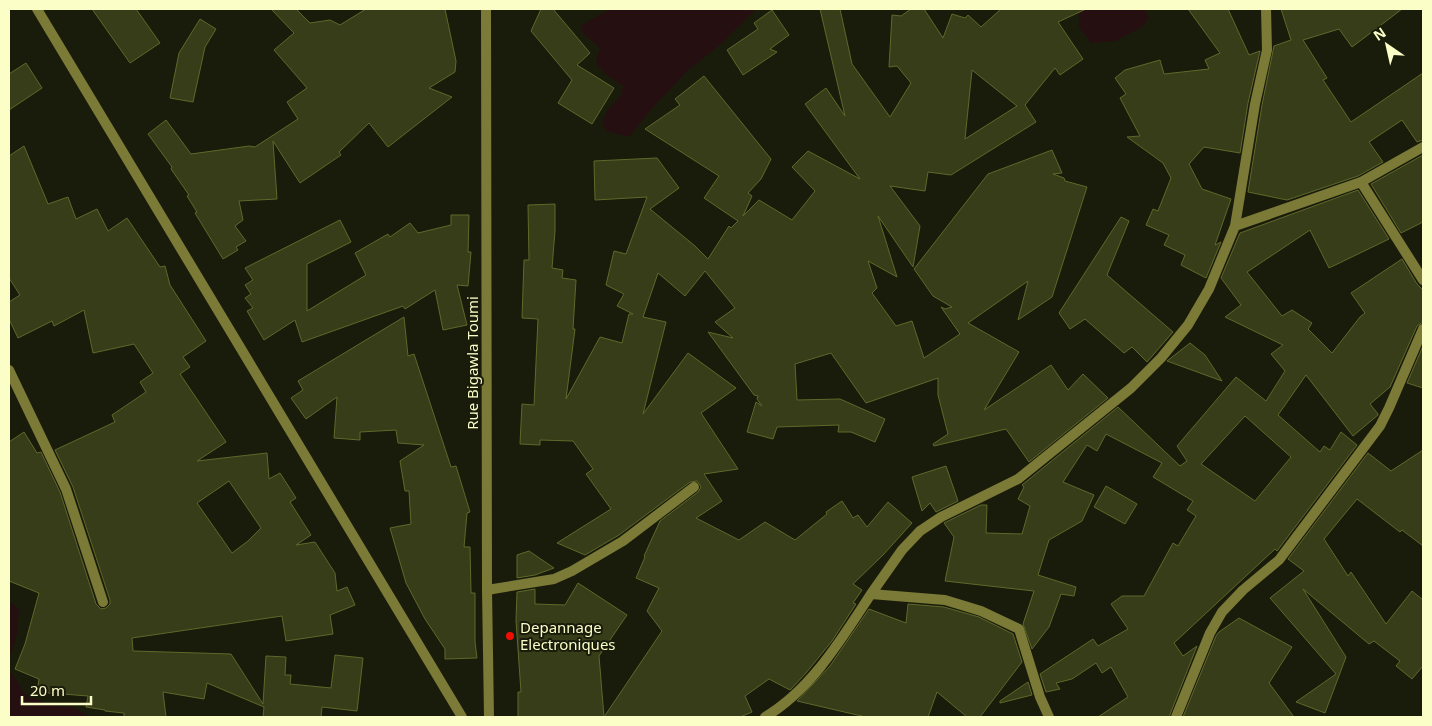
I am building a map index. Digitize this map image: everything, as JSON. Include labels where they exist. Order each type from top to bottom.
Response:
[{"type":"street","points":[[37,9],[462,717]]},
{"type":"street","name":"Rue Bigawla Toumi","points":[[486,9],[489,717]]},
{"type":"street","points":[[765,717],[778,710],[805,684],[837,646],[902,550],[920,531],[942,517],[1018,479],[1124,393],[1161,358],[1188,325],[1209,289],[1235,226],[1255,104],[1267,50],[1266,9]]},
{"type":"street","points":[[1235,226],[1361,182],[1423,148]]},
{"type":"street","points":[[1361,182],[1423,280]]},
{"type":"street","points":[[1176,717],[1210,633],[1222,612],[1243,590],[1279,560],[1380,426],[1423,329]]},
{"type":"street","points":[[9,370],[66,489],[103,602]]},
{"type":"street","points":[[487,590],[554,579],[623,541],[694,487]]},
{"type":"street","points":[[871,594],[945,600],[981,611],[1019,629],[1040,697],[1049,717]]},
{"type":"shaded area","points":[[610,9],[756,9],[721,44],[688,70],[654,106],[629,137],[607,131],[602,124],[607,111],[621,95],[623,86],[603,72],[596,62],[600,48],[584,34],[580,26]]},
{"type":"shaded area","points":[[1080,9],[1144,9],[1149,17],[1143,26],[1116,41],[1091,43],[1079,27]]},
{"type":"shaded area","points":[[9,601],[19,609],[17,634],[9,662]]},
{"type":"shaded area","points":[[9,669],[25,694],[49,705],[73,707],[89,717],[9,717]]},
{"type":"building","points":[[92,9],[136,9],[160,43],[130,63]]},
{"type":"building","points":[[271,9],[296,9],[310,23],[330,20],[340,25],[366,9],[445,9],[456,61],[455,72],[429,88],[452,97],[388,147],[369,123],[339,152],[341,155],[300,183],[273,141],[277,199],[239,201],[243,220],[235,226],[246,241],[236,247],[238,250],[223,259],[195,213],[197,212],[187,196],[189,195],[171,169],[172,167],[148,134],[166,120],[191,154],[249,146],[255,147],[298,119],[287,102],[307,88],[274,50],[294,33]]},
{"type":"building","points":[[541,9],[553,9],[590,53],[577,65],[614,88],[592,124],[558,103],[572,80],[531,31]]},
{"type":"building","points":[[820,9],[840,9],[852,64],[890,117],[911,83],[897,66],[889,67],[892,15],[901,16],[911,9],[924,9],[943,38],[952,14],[965,18],[968,15],[981,27],[1001,9],[1086,9],[1058,22],[1083,59],[1060,75],[1055,68],[1025,105],[1036,122],[951,175],[928,172],[925,191],[890,186],[920,226],[913,267],[878,216],[897,277],[868,261],[877,288],[872,293],[896,326],[912,321],[924,358],[960,334],[941,307],[945,309],[952,307],[933,296],[914,269],[988,174],[1052,150],[1062,173],[1053,174],[1064,178],[1065,181],[1087,187],[1052,297],[1018,320],[1028,281],[968,323],[1019,352],[984,410],[1051,365],[1068,390],[1083,374],[1108,398],[1029,462],[1006,429],[934,446],[933,444],[948,434],[938,395],[938,378],[866,403],[831,353],[795,364],[797,400],[840,399],[885,419],[875,442],[851,432],[838,432],[839,425],[777,427],[773,439],[747,432],[756,402],[762,406],[757,399],[758,396],[754,395],[708,332],[733,338],[715,322],[735,308],[705,271],[685,296],[658,273],[643,317],[666,322],[643,414],[688,353],[736,388],[701,413],[738,469],[704,474],[722,501],[696,518],[739,540],[765,522],[795,540],[827,514],[826,512],[842,501],[853,518],[858,515],[867,527],[888,502],[912,523],[853,584],[862,590],[853,603],[856,604],[832,641],[806,673],[790,690],[769,679],[745,696],[752,712],[740,717],[604,717],[662,631],[647,611],[659,588],[636,578],[644,556],[660,521],[698,492],[701,487],[697,481],[690,482],[619,535],[585,555],[557,543],[611,509],[586,474],[593,469],[573,441],[540,440],[540,445],[520,444],[522,404],[534,405],[538,319],[522,318],[524,260],[529,260],[528,205],[555,204],[552,268],[563,270],[562,278],[576,280],[573,329],[575,329],[566,399],[600,337],[622,343],[629,314],[633,314],[617,306],[624,294],[606,285],[614,251],[626,254],[647,197],[595,200],[594,161],[657,158],[679,188],[650,209],[708,259],[729,226],[731,228],[738,221],[704,198],[719,176],[645,129],[680,105],[675,99],[704,76],[771,159],[761,179],[748,193],[752,196],[743,216],[759,200],[792,220],[815,191],[792,167],[808,151],[860,179],[805,104],[826,88],[845,116]],"holes":[[[972,70],[1017,106],[965,139]]]},
{"type":"building","points":[[1188,9],[1228,9],[1249,55],[1260,51],[1248,103],[1240,153],[1204,147],[1189,164],[1202,189],[1231,199],[1215,245],[1221,242],[1206,278],[1181,265],[1185,255],[1164,245],[1169,235],[1146,225],[1153,209],[1158,211],[1171,178],[1163,163],[1127,137],[1140,136],[1120,98],[1126,94],[1115,78],[1125,70],[1160,60],[1164,74],[1209,69],[1205,60],[1220,53]]},
{"type":"building","points":[[1281,9],[1402,9],[1352,47],[1339,29],[1303,40],[1327,78],[1323,80],[1351,122],[1423,73],[1423,140],[1417,142],[1402,120],[1369,142],[1383,162],[1358,176],[1287,200],[1248,192],[1274,46],[1291,40]]},
{"type":"building","points":[[772,10],[789,35],[770,49],[777,52],[743,75],[727,50],[758,29],[754,23]]},
{"type":"building","points":[[200,19],[216,29],[205,47],[193,102],[170,98],[179,53]]},
{"type":"building","points":[[26,63],[42,88],[9,110],[9,74]]},
{"type":"building","points":[[24,146],[48,204],[68,197],[76,219],[97,209],[108,231],[127,218],[160,267],[165,266],[170,285],[206,341],[183,357],[190,367],[180,374],[226,442],[197,461],[267,453],[269,479],[280,473],[296,498],[290,502],[311,535],[296,545],[315,542],[335,573],[337,591],[347,587],[355,605],[330,615],[333,634],[286,641],[282,616],[132,638],[133,651],[231,654],[263,704],[266,656],[286,657],[285,675],[291,675],[290,684],[331,688],[335,655],[363,658],[357,711],[322,707],[321,717],[263,717],[264,707],[207,683],[204,699],[163,692],[166,717],[124,717],[124,713],[86,707],[88,696],[37,692],[39,679],[15,669],[25,644],[39,593],[9,581],[9,442],[24,432],[37,453],[41,452],[60,492],[96,604],[101,609],[106,608],[110,604],[110,600],[73,487],[55,450],[115,422],[112,415],[146,392],[140,382],[153,373],[134,344],[93,353],[84,310],[54,326],[52,321],[18,338],[9,319],[9,302],[20,295],[9,278],[9,156]],"holes":[[[229,481],[261,528],[232,553],[197,503]]]},
{"type":"building","points":[[1423,155],[1423,222],[1401,233],[1371,184]]},
{"type":"building","points":[[1358,190],[1389,239],[1329,268],[1310,230],[1247,272],[1282,316],[1292,310],[1312,323],[1308,329],[1332,353],[1365,313],[1351,293],[1402,259],[1417,284],[1423,290],[1423,322],[1417,326],[1390,387],[1370,404],[1378,415],[1353,436],[1306,375],[1278,415],[1320,452],[1324,446],[1330,450],[1341,432],[1357,445],[1277,551],[1275,549],[1174,643],[1183,656],[1197,646],[1169,717],[1098,717],[1128,697],[1111,667],[1102,673],[1096,663],[1072,679],[1056,683],[1060,689],[1046,692],[1040,674],[1093,639],[1098,646],[1128,629],[1111,604],[1122,596],[1144,596],[1173,543],[1178,546],[1196,516],[1187,510],[1193,501],[1153,477],[1162,463],[1106,434],[1097,451],[1087,445],[1063,482],[1094,495],[1082,521],[1049,540],[1038,575],[1076,587],[1074,596],[1061,594],[1049,627],[1032,649],[1023,624],[1034,591],[945,581],[954,537],[944,523],[981,505],[987,505],[986,533],[1022,534],[1030,506],[1018,499],[1024,487],[1022,485],[1118,407],[1180,466],[1187,461],[1177,446],[1236,377],[1266,401],[1285,371],[1271,354],[1283,345],[1225,317],[1241,305],[1221,278],[1240,233]],"holes":[[[1245,416],[1291,457],[1255,501],[1201,464]]]},
{"type":"building","points":[[451,215],[469,215],[468,252],[471,252],[468,286],[457,285],[467,325],[443,330],[435,290],[405,309],[403,306],[302,342],[295,320],[264,340],[247,311],[253,308],[245,298],[251,294],[245,285],[253,280],[245,268],[340,220],[351,242],[307,264],[307,311],[366,275],[355,253],[388,234],[390,237],[410,223],[418,233],[451,225]]},
{"type":"building","points":[[1121,217],[1129,221],[1107,275],[1173,332],[1147,362],[1132,347],[1124,353],[1085,319],[1070,329],[1059,313]]},
{"type":"building","points":[[404,317],[408,356],[414,354],[451,467],[456,466],[470,512],[467,513],[464,547],[470,547],[471,593],[475,593],[475,642],[477,658],[445,659],[445,649],[425,619],[406,583],[390,528],[411,524],[409,491],[405,491],[400,461],[424,445],[398,443],[396,430],[360,432],[360,440],[334,438],[337,397],[306,419],[291,398],[303,390],[298,381]]},
{"type":"building","points":[[1190,343],[1205,355],[1222,381],[1167,361]]},
{"type":"building","points":[[1423,346],[1423,388],[1407,383]]},
{"type":"building","points":[[1423,450],[1423,546],[1402,530],[1400,532],[1357,499],[1324,539],[1348,576],[1351,572],[1386,624],[1412,591],[1423,600],[1423,666],[1412,679],[1396,666],[1400,661],[1374,641],[1369,644],[1303,589],[1346,657],[1325,713],[1296,702],[1336,674],[1270,598],[1304,571],[1288,559],[1368,453],[1391,471]]},
{"type":"building","points":[[946,466],[958,501],[936,512],[930,503],[922,511],[912,477]]},
{"type":"building","points":[[1106,486],[1137,504],[1125,524],[1094,507]]},
{"type":"building","points":[[529,551],[554,568],[535,575],[517,578],[517,555]]},
{"type":"building","points":[[578,583],[627,615],[599,656],[604,717],[518,717],[518,692],[521,692],[516,621],[517,592],[535,589],[535,604],[565,605]]},
{"type":"building","points":[[908,604],[944,607],[979,617],[1013,634],[1022,662],[980,717],[967,717],[937,692],[928,717],[866,717],[797,701],[830,666],[869,609],[906,623]]},
{"type":"building","points":[[1239,618],[1292,647],[1269,683],[1294,717],[1183,717],[1216,636]]},
{"type":"building","points":[[1028,682],[1032,695],[1000,703],[1000,701]]},
{"type":"place","name":"Depannage Electroniques","points":[[510,636]]}]
